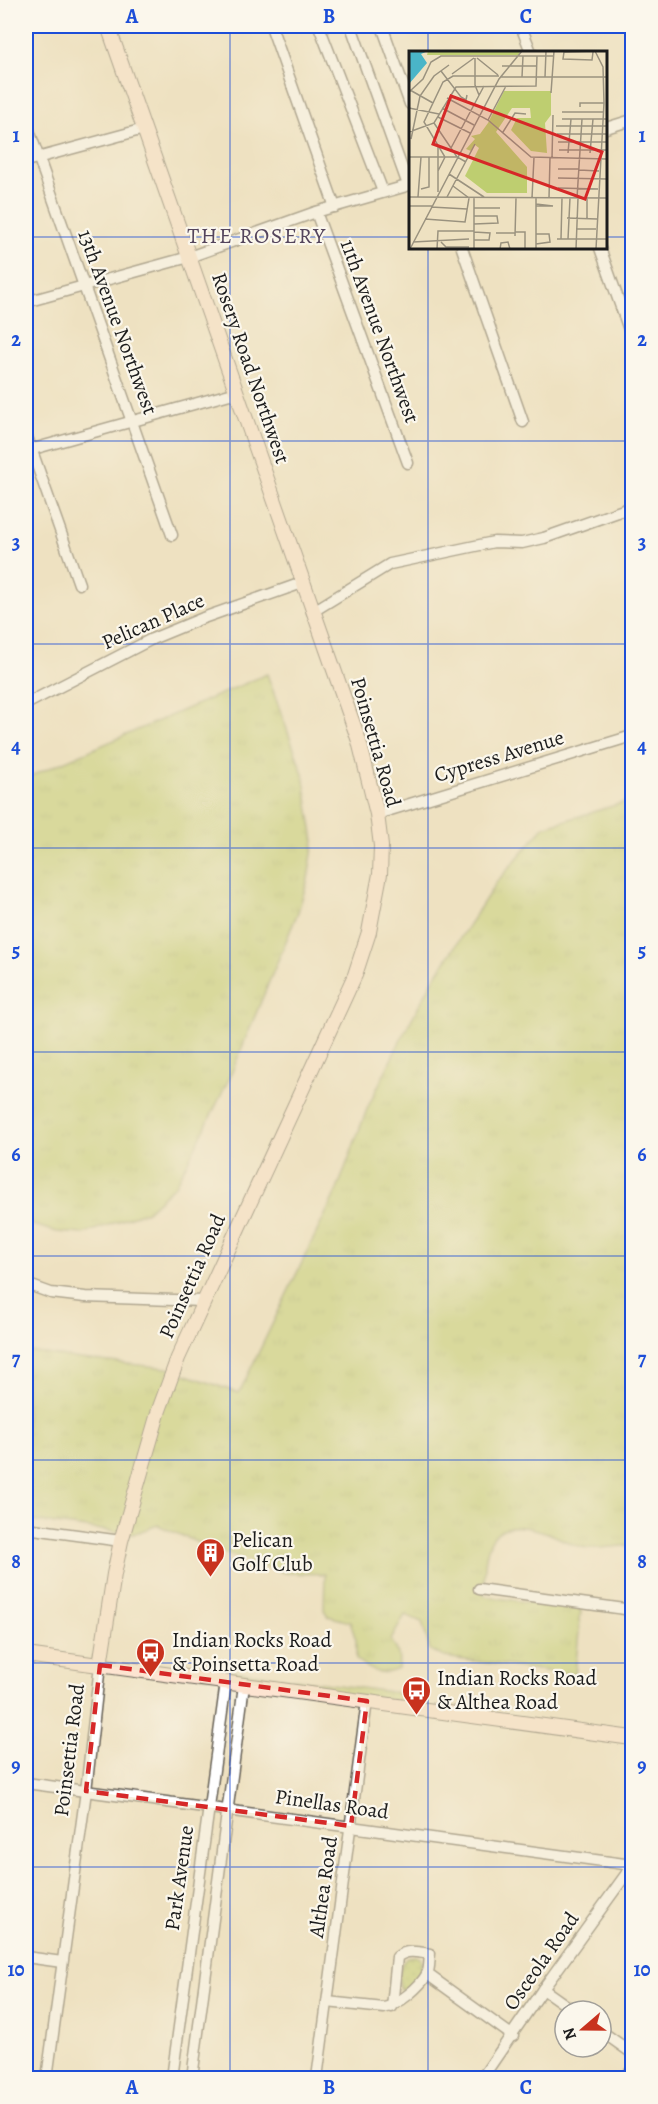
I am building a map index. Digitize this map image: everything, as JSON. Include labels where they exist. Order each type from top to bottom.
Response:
[{"type":"street","name":"Rosery Road Northwest","points":[[108,26],[283,521]]},
{"type":"street","points":[[271,26],[335,207]]},
{"type":"street","points":[[319,26],[384,192]]},
{"type":"street","points":[[26,302],[189,257],[316,212],[409,185],[351,26]]},
{"type":"street","points":[[382,26],[409,99]]},
{"type":"street","points":[[521,26],[531,51]]},
{"type":"street","points":[[607,128],[633,120]]},
{"type":"street","name":"13th Avenue Northwest","points":[[26,122],[172,535]]},
{"type":"street","points":[[26,161],[144,129]]},
{"type":"street","name":"11th Avenue Northwest","points":[[316,212],[408,463]]},
{"type":"street","points":[[462,249],[523,422]]},
{"type":"street","points":[[600,249],[633,338]]},
{"type":"street","points":[[28,450],[237,392]]},
{"type":"street","points":[[26,434],[28,450],[79,584]]},
{"type":"street","points":[[312,612],[390,564],[494,542],[522,543],[544,538],[633,507]]},
{"type":"street","name":"Poinsettia Road","points":[[47,2079],[86,1791],[100,1665],[121,1541],[159,1410],[178,1358],[355,975],[369,932],[380,874],[381,846],[377,814],[358,741],[302,583],[283,521]]},
{"type":"street","name":"Pelican Place","points":[[26,705],[152,639],[203,618],[302,583]]},
{"type":"street","name":"Cypress Avenue","points":[[377,814],[633,736]]},
{"type":"street","points":[[26,1284],[51,1293],[85,1297],[203,1301]]},
{"type":"street","points":[[26,1528],[121,1541]]},
{"type":"street","points":[[479,1589],[633,1610]]},
{"type":"street","points":[[26,1655],[633,1738]]},
{"type":"street","name":"Park Avenue","points":[[172,2079],[226,1682]]},
{"type":"street","name":"Park Avenue","points":[[192,2079],[244,1685]]},
{"type":"street","name":"Althea Road","points":[[317,2079],[368,1701]]},
{"type":"street","name":"Pinellas Road","points":[[26,1783],[633,1865]]},
{"type":"street","name":"Osceola Road","points":[[482,2079],[543,1989],[633,1865]]},
{"type":"street","points":[[327,2002],[392,2007],[402,2001],[428,1974],[430,1954],[410,1951],[398,1958],[392,2007]]},
{"type":"street","points":[[26,1957],[62,1962]]},
{"type":"street","points":[[428,1974],[513,2036]]},
{"type":"street","points":[[543,1989],[557,1999]]},
{"type":"street","points":[[613,2039],[633,2053]]},
{"type":"street","points":[[626,2079],[633,2068]]},
{"type":"highlighted area","points":[[100,1665],[367,1701],[351,1826],[86,1791]]},
{"type":"green space","points":[[267,674],[303,774],[314,841],[308,879],[298,912],[229,1079],[175,1185],[147,1211],[83,1234],[57,1232],[26,1223],[26,778]]},
{"type":"green space","points":[[632,800],[632,1545],[587,1548],[573,1545],[548,1533],[528,1527],[512,1526],[501,1530],[493,1537],[485,1562],[484,1596],[581,1610],[575,1675],[444,1657],[430,1650],[422,1622],[405,1615],[391,1640],[398,1654],[398,1669],[376,1672],[356,1659],[356,1640],[350,1622],[328,1616],[324,1610],[325,1574],[286,1573],[212,1549],[158,1525],[133,1534],[26,1520],[26,1351],[167,1368],[239,1393],[337,1190],[367,1109],[405,1031],[435,977],[496,883],[544,827]]},
{"type":"green space","points":[[198,1666],[405,1694],[404,1702],[197,1674]]},
{"type":"green space","points":[[407,1957],[420,1958],[422,1966],[408,1990],[400,1990],[399,1977],[402,1963]]},
{"type":"place","name":"Pelican Golf Club","points":[[211,1578]]},
{"type":"place","name":"Indian Rocks Road & Poinsetta Road","points":[[151,1678]]},
{"type":"place","name":"Indian Rocks Road & Althea Road","points":[[416,1716]]},
{"type":"district","name":"THE ROSERY","points":[[257,235]]}]
